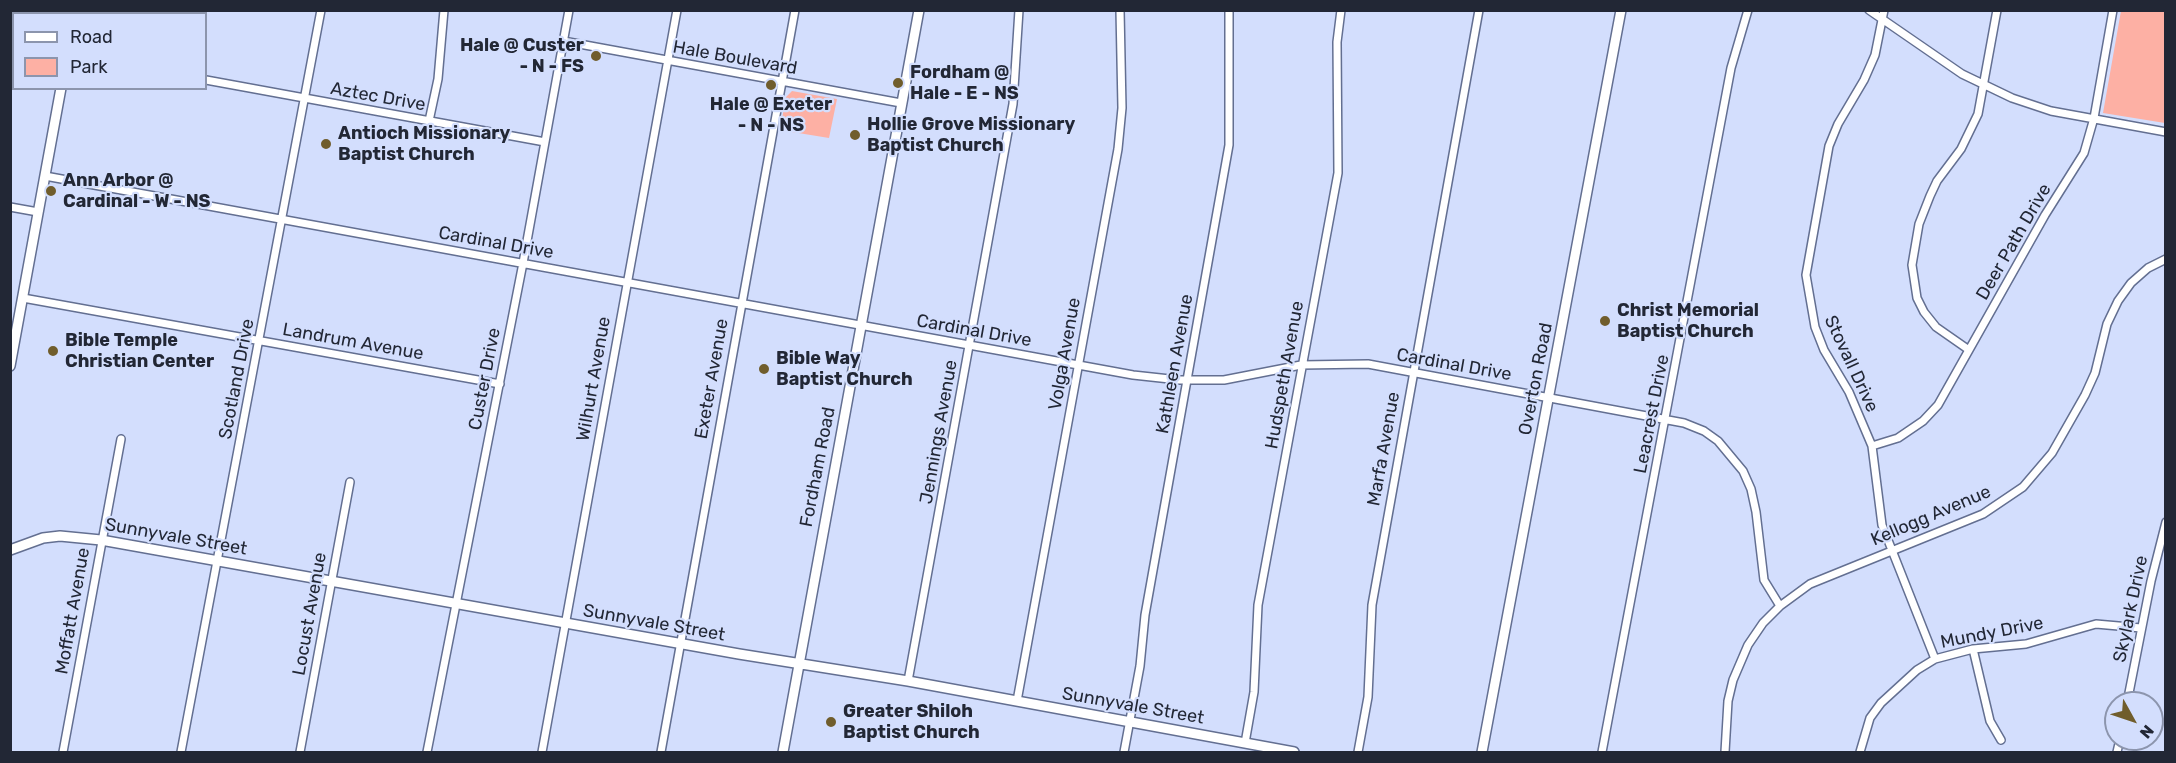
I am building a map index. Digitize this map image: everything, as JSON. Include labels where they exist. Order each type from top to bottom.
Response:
[{"type":"street","name":"Scotland Drive","points":[[181,753],[321,10]]},
{"type":"street","points":[[429,121],[438,79],[444,10]]},
{"type":"street","name":"Custer Drive","points":[[427,753],[500,384],[569,10]]},
{"type":"street","name":"Wilhurt Avenue","points":[[542,753],[677,10]]},
{"type":"street","name":"Exeter Avenue","points":[[661,753],[795,10]]},
{"type":"street","name":"Fordham Road","points":[[783,753],[919,10]]},
{"type":"street","name":"Jennings Avenue","points":[[909,681],[1013,105],[1019,10]]},
{"type":"street","name":"Volga Avenue","points":[[1017,701],[1121,128],[1120,10]]},
{"type":"street","name":"Kathleen Avenue","points":[[1124,753],[1145,615],[1229,145],[1229,10]]},
{"type":"street","name":"Hudspeth Avenue","points":[[1245,743],[1255,684],[1258,605],[1338,173],[1337,42],[1341,10]]},
{"type":"street","name":"Marfa Avenue","points":[[1358,753],[1367,711],[1372,605],[1479,10]]},
{"type":"street","name":"Overton Road","points":[[1482,753],[1621,10]]},
{"type":"street","name":"Leacrest Drive","points":[[1602,753],[1731,68],[1748,10]]},
{"type":"street","points":[[1869,10],[1962,74],[1985,86],[2037,107],[2166,132]]},
{"type":"street","name":"Stovall Drive","points":[[1884,10],[1875,55],[1864,80],[1838,124],[1829,146],[1806,274],[1815,327],[1824,350],[1849,392],[1872,446],[1879,512],[1891,550],[1935,659]]},
{"type":"street","points":[[1969,350],[1936,327],[1924,312],[1917,298],[1912,265],[1917,232],[1929,196],[1970,134],[1985,86],[1997,10]]},
{"type":"street","name":"Deer Path Drive","points":[[1872,446],[1898,438],[1923,422],[1938,405],[2045,215],[2084,153],[2094,118],[2113,10]]},
{"type":"street","name":"Hale Boulevard","points":[[563,41],[901,103]]},
{"type":"street","name":"Aztec Drive","points":[[207,80],[545,142]]},
{"type":"street","points":[[10,366],[61,90]]},
{"type":"street","name":"Cardinal Drive","points":[[45,176],[1132,375],[1188,381],[1243,378],[1301,365],[1358,364],[1666,420],[1704,431],[1732,455],[1743,471],[1751,489],[1756,512],[1764,580],[1780,606]]},
{"type":"street","points":[[10,207],[38,212]]},
{"type":"street","name":"Kellogg Avenue","points":[[1725,753],[1728,701],[1738,664],[1763,623],[1780,606],[1810,584],[1983,514],[2003,503],[2035,474],[2052,453],[2085,394],[2094,374],[2107,324],[2130,283],[2148,268],[2166,259]]},
{"type":"street","name":"Landrum Avenue","points":[[23,298],[500,384]]},
{"type":"street","name":"Moffatt Avenue","points":[[63,753],[121,439]]},
{"type":"street","name":"Locust Avenue","points":[[300,753],[350,482]]},
{"type":"street","name":"Skylark Drive","points":[[2129,691],[2141,628],[2166,522]]},
{"type":"street","name":"Sunnyvale Street","points":[[10,550],[43,538],[60,536],[101,540],[566,624],[909,681],[1294,753]]},
{"type":"street","name":"Mundy Drive","points":[[1860,753],[1870,718],[1881,703],[1917,670],[1935,659],[1973,649],[2026,644],[2096,624],[2141,628]]},
{"type":"street","points":[[1973,649],[1990,721],[2001,740]]},
{"type":"green space","points":[[2121,11],[2165,11],[2165,123],[2103,113]]},
{"type":"green space","points":[[792,91],[837,99],[829,138],[780,130],[786,97]]},
{"type":"place","name":"Hale @ Custer - N - FS","points":[[596,56]]},
{"type":"place","name":"Fordham @ Hale - E - NS","points":[[898,83]]},
{"type":"place","name":"Hale @ Exeter - N - NS","points":[[771,85]]},
{"type":"place","name":"Hollie Grove Missionary Baptist Church","points":[[855,135]]},
{"type":"place","name":"Antioch Missionary Baptist Church","points":[[326,144]]},
{"type":"place","name":"Ann Arbor @ Cardinal - W - NS","points":[[51,191]]},
{"type":"place","name":"Christ Memorial Baptist Church","points":[[1605,321]]},
{"type":"place","name":"Bible Temple Christian Center","points":[[53,351]]},
{"type":"place","name":"Bible Way Baptist Church","points":[[764,369]]},
{"type":"place","name":"Greater Shiloh Baptist Church","points":[[831,722]]}]
